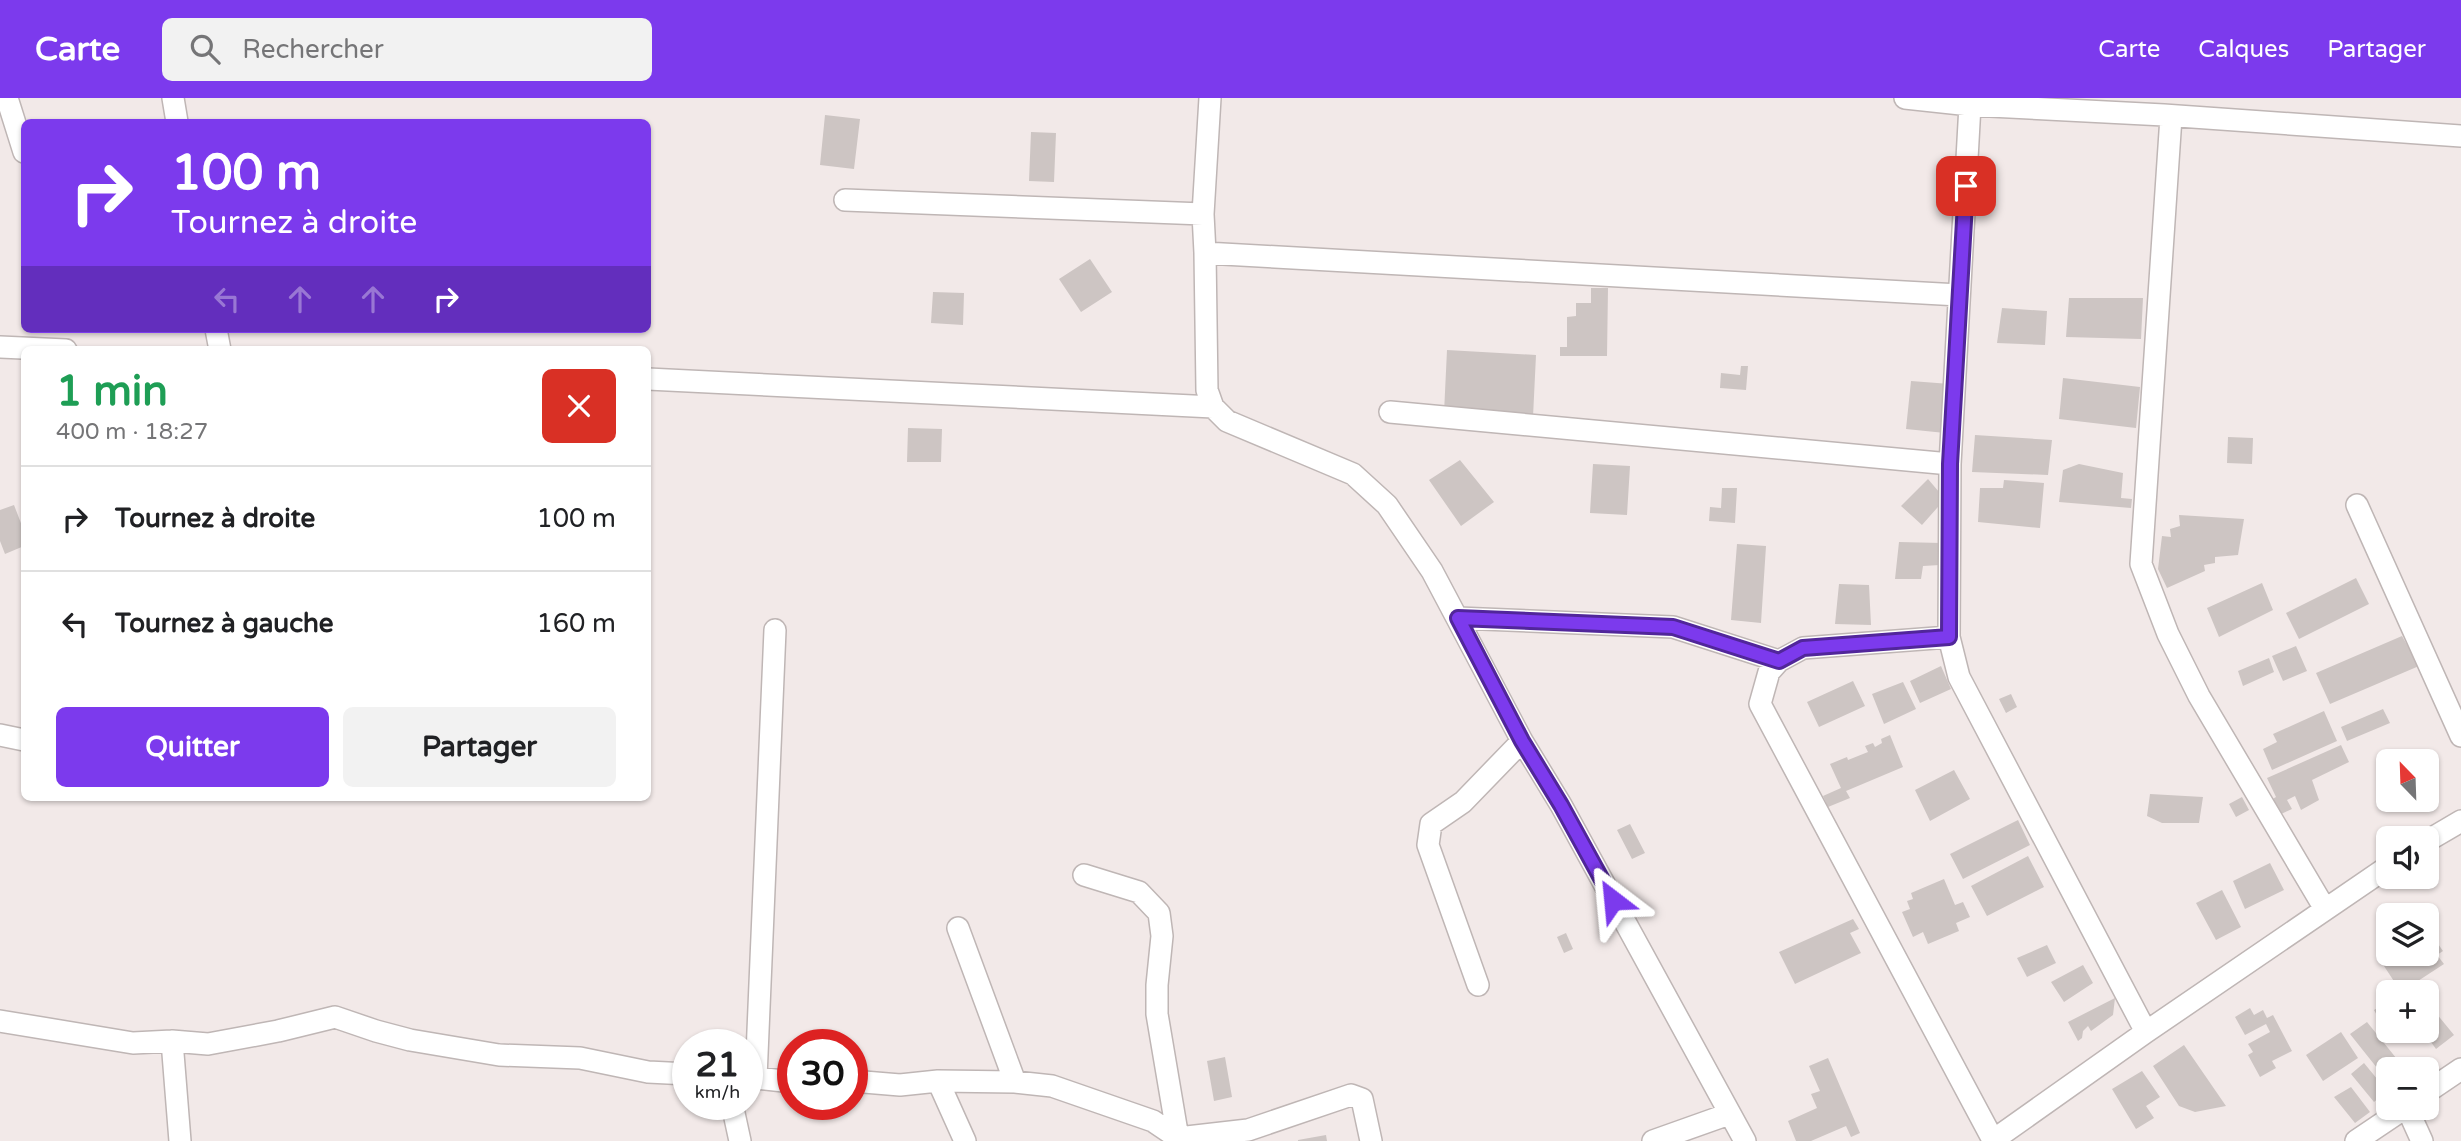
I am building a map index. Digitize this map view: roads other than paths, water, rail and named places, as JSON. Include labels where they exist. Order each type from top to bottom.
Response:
[{"type":"street","points":[[7,98],[21,142]]},
{"type":"street","points":[[173,98],[176,119]]},
{"type":"street","points":[[1210,98],[1203,214],[1206,253],[1207,390],[1213,407],[1227,421],[1353,474],[1387,505],[1432,571],[1522,741],[1561,805],[1745,1141]]},
{"type":"street","points":[[1905,98],[1970,105],[2461,136]]},
{"type":"street","points":[[1970,105],[1950,464],[1949,637],[1959,677],[2146,1032]]},
{"type":"street","points":[[2171,117],[2141,564],[2168,634],[2199,696],[2325,909]]},
{"type":"street","points":[[845,200],[1203,214]]},
{"type":"street","points":[[1206,253],[1959,295]]},
{"type":"street","points":[[0,347],[21,348]]},
{"type":"street","points":[[651,379],[1213,407]]},
{"type":"street","points":[[1390,412],[1950,464]]},
{"type":"street","points":[[2357,505],[2461,736]]},
{"type":"street","points":[[1458,618],[1673,627],[1779,661]]},
{"type":"street","points":[[755,1029],[775,630]]},
{"type":"street","points":[[1949,637],[1803,648],[1779,661],[1769,672],[1760,704],[1993,1141],[2146,1032],[2376,875]]},
{"type":"street","points":[[0,735],[21,739]]},
{"type":"street","points":[[1478,985],[1428,845],[1431,824],[1463,802],[1522,741]]},
{"type":"street","points":[[2439,834],[2461,821]]},
{"type":"street","points":[[1084,875],[1139,892],[1159,913],[1162,936],[1157,1014],[1178,1140]]},
{"type":"street","points":[[958,928],[1015,1082]]},
{"type":"street","points":[[0,1021],[133,1043],[173,1041],[208,1044],[335,1017],[410,1040],[499,1055],[580,1058],[648,1072],[672,1073]]},
{"type":"street","points":[[173,1041],[180,1141]]},
{"type":"street","points":[[2439,1084],[2461,1069]]},
{"type":"street","points":[[868,1082],[900,1085],[939,1081],[1015,1082],[1052,1086],[1153,1121],[1178,1140],[1248,1130],[1351,1096],[1362,1099],[1371,1141]]},
{"type":"street","points":[[939,1081],[965,1141]]},
{"type":"street","points":[[1653,1141],[1729,1114]]},
{"type":"street","points":[[735,1120],[740,1141]]},
{"type":"street","points":[[2356,1141],[2388,1120]]},
{"type":"street","points":[[2412,1120],[2423,1141]]}]
